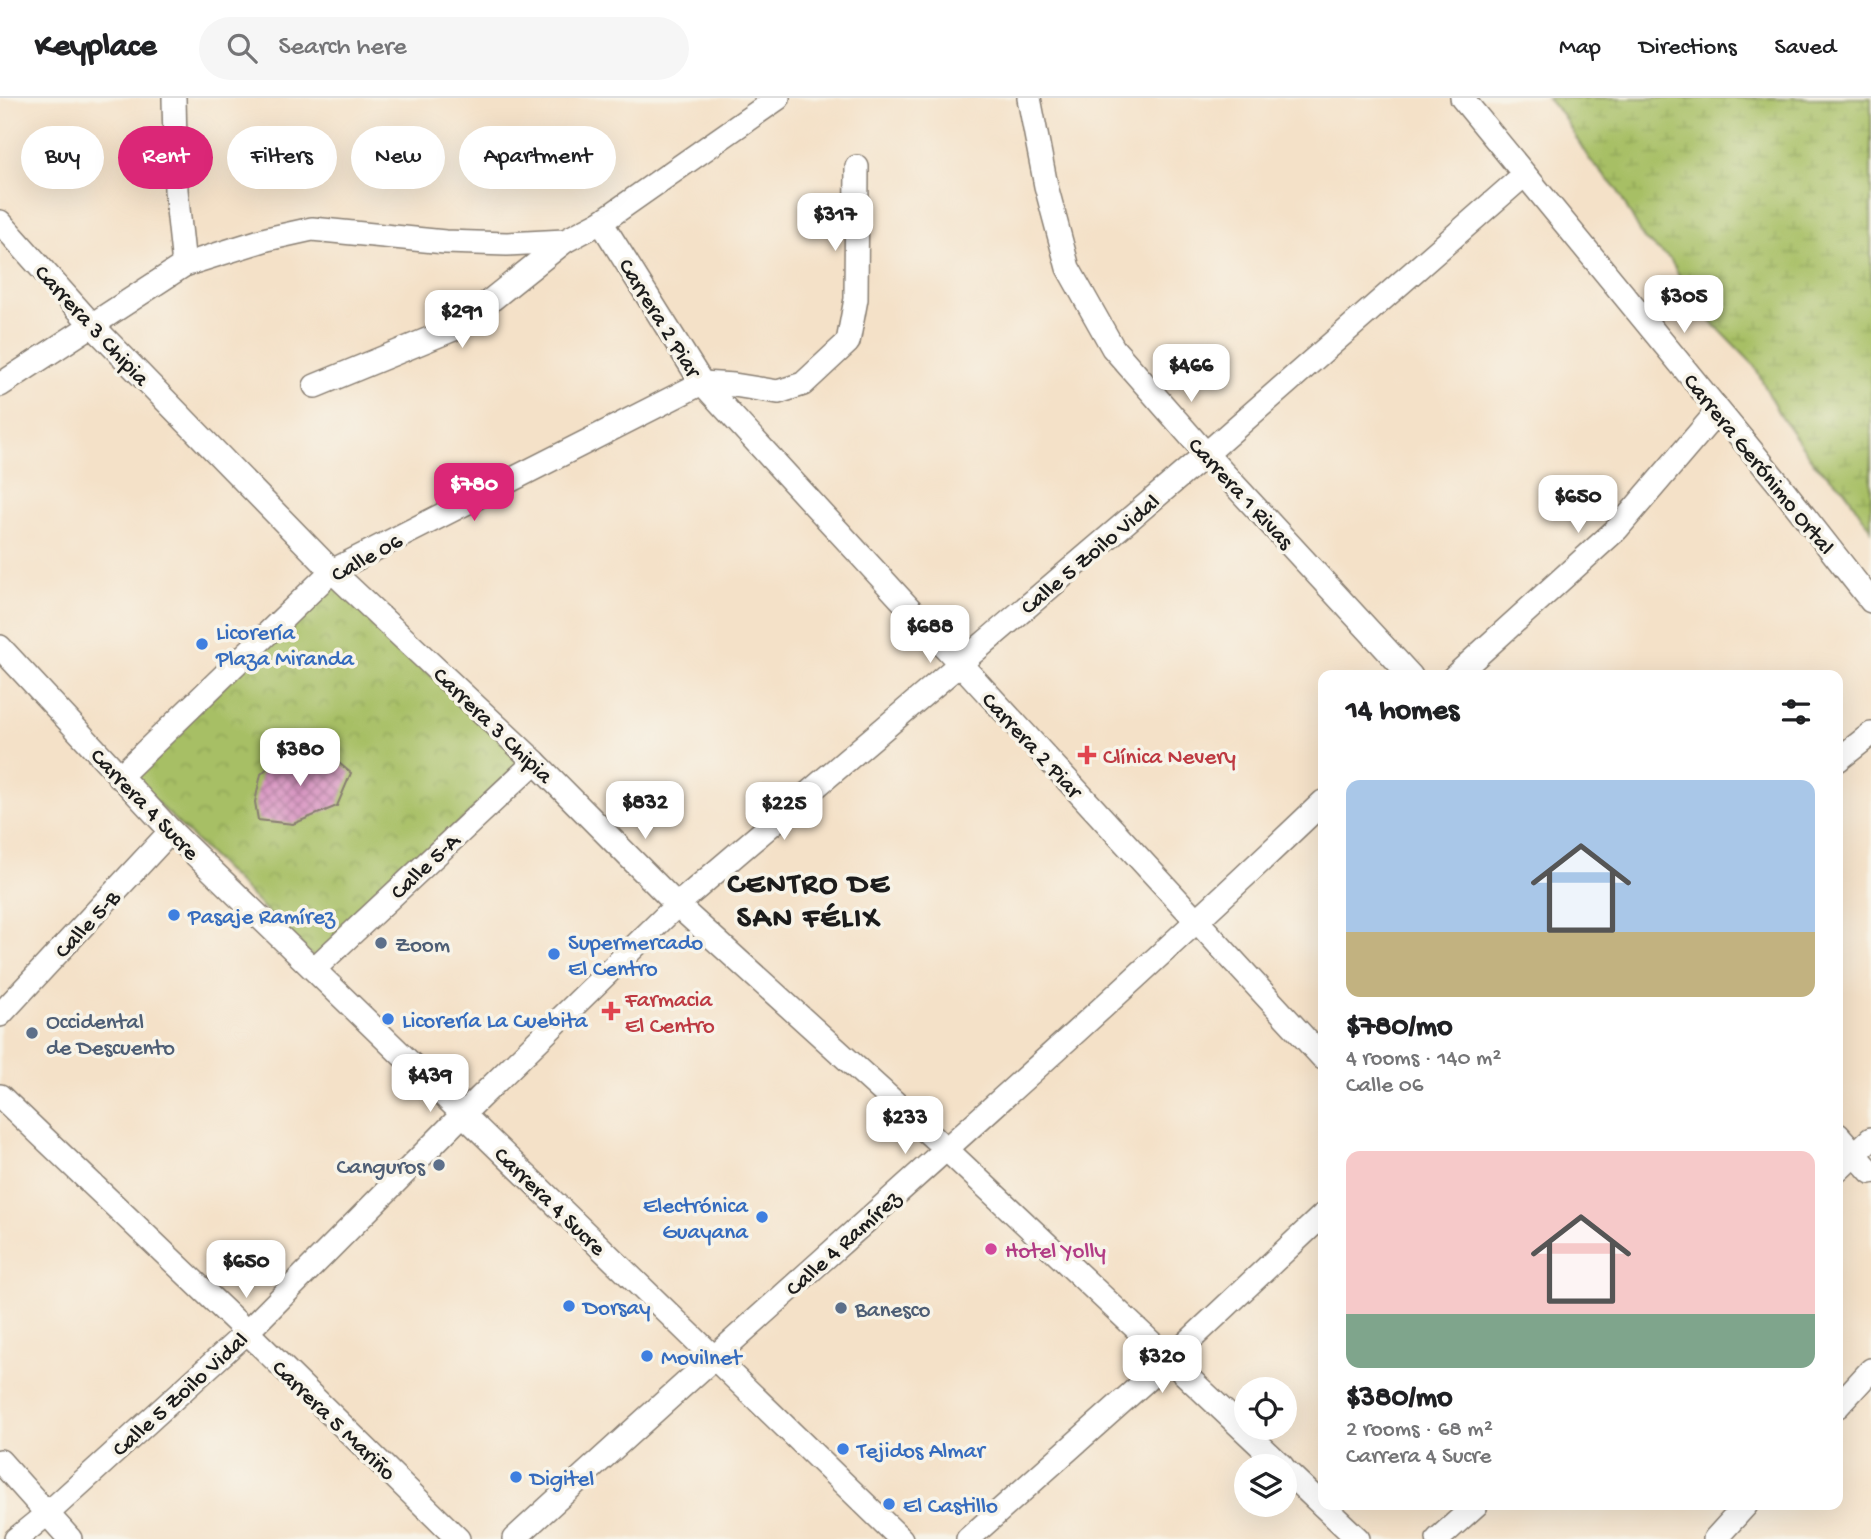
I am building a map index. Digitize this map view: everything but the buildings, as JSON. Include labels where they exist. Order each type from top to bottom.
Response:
[{"type":"street","points":[[174,98],[176,190],[184,265]]},
{"type":"street","points":[[315,386],[456,328],[565,241],[601,222],[778,98]]},
{"type":"street","name":"Carrera 1 Rivas","points":[[1029,98],[1046,186],[1068,268],[1113,348],[1206,454],[1405,670]]},
{"type":"street","name":"Carrera Gerónimo Ortal","points":[[1462,98],[1871,601]]},
{"type":"street","points":[[702,383],[778,392],[803,384],[848,342],[856,299],[857,167]]},
{"type":"street","name":"Calle 5 Zoilo Vidal","points":[[16,1539],[247,1332],[462,1115],[677,905],[1206,454],[1524,175]]},
{"type":"street","name":"Carrera 3 Chipia","points":[[0,222],[92,325],[332,571],[535,762],[677,905],[946,1149],[1268,1454]]},
{"type":"street","name":"Carrera 2 Piar","points":[[601,222],[702,383],[1318,1053]]},
{"type":"street","points":[[0,385],[184,265],[267,239],[312,229],[445,242],[507,244],[565,241]]},
{"type":"street","name":"Calle 06","points":[[119,777],[332,571],[702,383]]},
{"type":"street","points":[[1462,670],[1617,529],[1718,411]]},
{"type":"street","name":"Carrera 4 Sucre","points":[[0,647],[171,831],[901,1539]]},
{"type":"street","points":[[1843,756],[1871,734]]},
{"type":"street","name":"Calle 5-A","points":[[314,969],[535,762]]},
{"type":"street","name":"Calle 4 Ramírez","points":[[514,1539],[1197,921],[1318,807]]},
{"type":"street","name":"Calle 5-B","points":[[0,1015],[171,831]]},
{"type":"street","name":"Carrera 5 Mariño","points":[[0,1096],[458,1539]]},
{"type":"street","points":[[1843,1137],[1863,1147],[1871,1171]]},
{"type":"street","points":[[1843,1165],[1863,1147]]},
{"type":"street","points":[[968,1539],[1170,1359],[1318,1220]]},
{"type":"street","points":[[1843,1401],[1871,1370]]},
{"type":"street","points":[[0,1461],[69,1539]]},
{"type":"street","name":"Carrera 3 Chipia","points":[[1297,1481],[1318,1501]]},
{"type":"street","name":"Carrera 3 Chipia","points":[[1327,1510],[1358,1539]]},
{"type":"street","points":[[1438,1539],[1470,1510]]},
{"type":"street","points":[[1715,1539],[1741,1510]]},
{"type":"green space","points":[[1547,98],[1871,98],[1871,530],[1844,489],[1814,463],[1778,412],[1754,365],[1695,305],[1670,259],[1644,239],[1618,191],[1589,159],[1561,113]]},
{"type":"green space","points":[[331,582],[524,762],[314,958],[130,776]]},
{"type":"place","name":"Licorería Plaza Miranda","points":[[202,644]]},
{"type":"place","name":"Clínica Nevery","points":[[1087,755]]},
{"type":"place","name":"Pasaje Ramírez","points":[[174,915]]},
{"type":"place","name":"Zoom","points":[[381,943]]},
{"type":"place","name":"Supermercado El Centro","points":[[554,954]]},
{"type":"place","name":"Farmacia El Centro","points":[[611,1011]]},
{"type":"place","name":"Licorería La Cuebita","points":[[388,1019]]},
{"type":"place","name":"Occidental de Descuento","points":[[32,1033]]},
{"type":"place","name":"Canguros","points":[[439,1165]]},
{"type":"place","name":"Electrónica Guayana","points":[[762,1217]]},
{"type":"place","name":"Hotel Yolly","points":[[991,1249]]},
{"type":"place","name":"Dorsay","points":[[569,1306]]},
{"type":"place","name":"Banesco","points":[[841,1308]]},
{"type":"place","name":"Movilnet","points":[[647,1356]]},
{"type":"place","name":"Tejidos Almar","points":[[843,1449]]},
{"type":"place","name":"Digitel","points":[[516,1477]]},
{"type":"place","name":"El Castillo","points":[[889,1504]]},
{"type":"district","name":"CENTRO DE SAN FÉLIX","points":[[809,899]]}]
